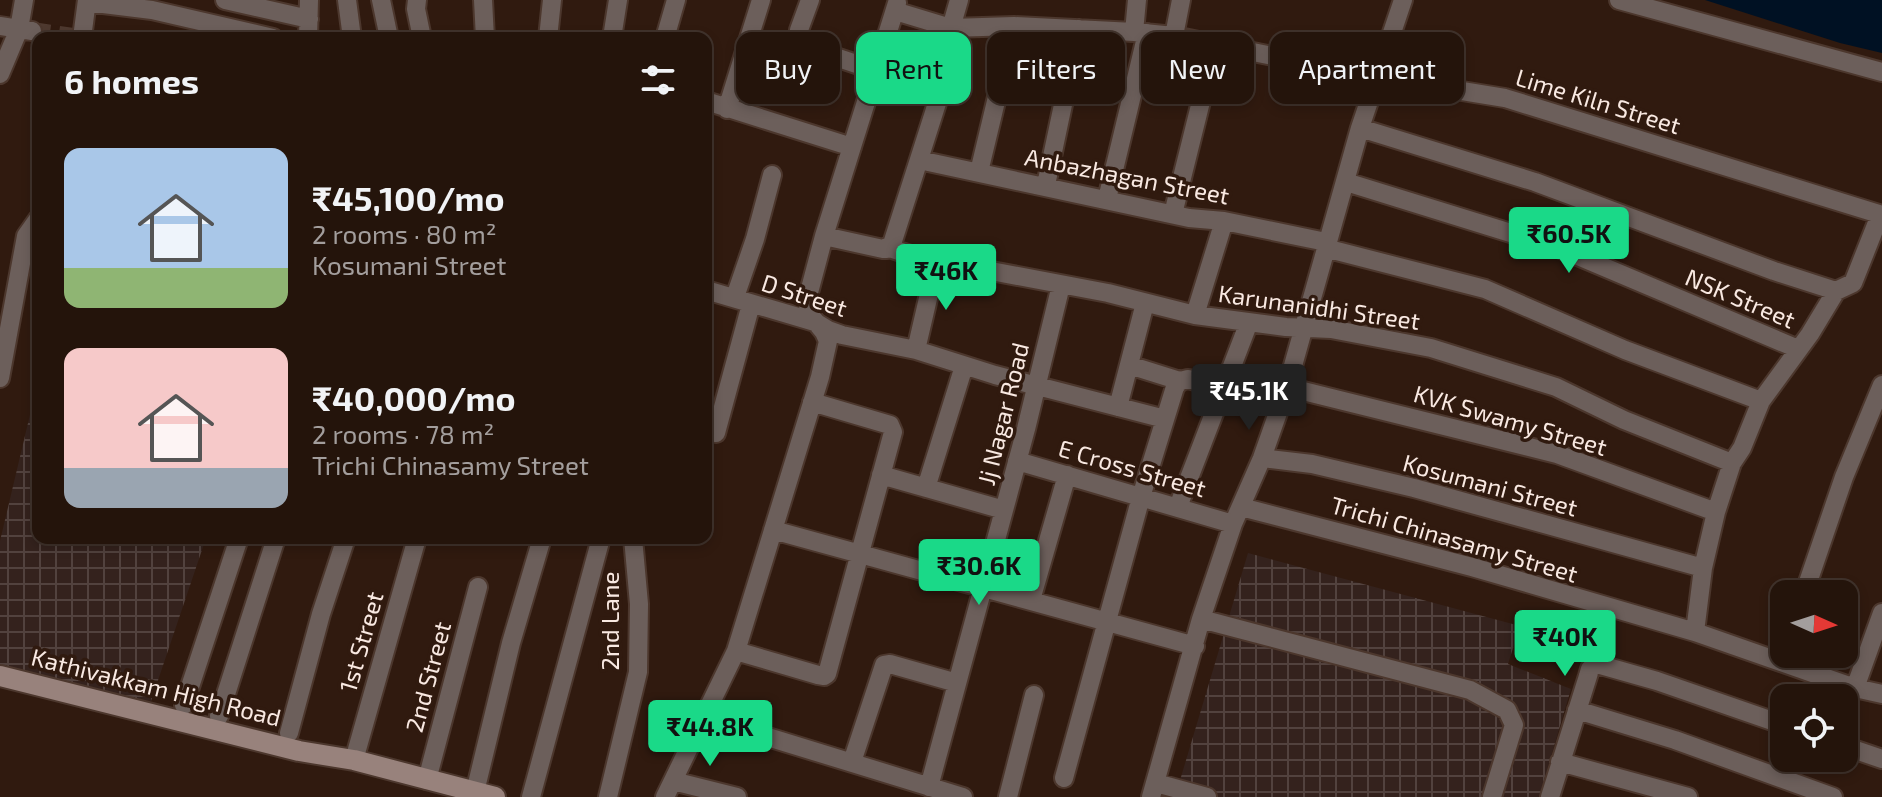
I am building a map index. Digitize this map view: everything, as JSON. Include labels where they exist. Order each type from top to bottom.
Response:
[{"type":"main road","name":"Kathivakkam High Road","points":[[0,676],[294,742],[485,794]]},
{"type":"street","points":[[0,74],[24,0]]},
{"type":"street","points":[[225,0],[308,29],[309,0]]},
{"type":"street","points":[[347,0],[351,32]]},
{"type":"street","points":[[381,0],[388,32]]},
{"type":"street","points":[[417,0],[421,32]]},
{"type":"street","points":[[483,0],[485,32]]},
{"type":"street","points":[[549,32],[552,0]]},
{"type":"street","points":[[613,32],[618,0]]},
{"type":"street","points":[[667,32],[676,0]]},
{"type":"street","points":[[727,109],[761,0]]},
{"type":"street","points":[[810,0],[799,30],[800,45],[856,64]]},
{"type":"street","points":[[887,247],[892,244],[919,160],[956,28],[959,0]]},
{"type":"street","points":[[1107,199],[1141,32],[1137,0]]},
{"type":"street","points":[[1175,32],[1181,0]]},
{"type":"street","points":[[1392,32],[1403,0]]},
{"type":"street","points":[[1619,0],[1882,72]]},
{"type":"street","points":[[84,32],[87,1],[152,10],[247,32]]},
{"type":"street","points":[[887,32],[896,5]]},
{"type":"street","name":"Lime Kiln Street","points":[[896,5],[956,28],[1014,26],[1141,32]]},
{"type":"street","points":[[979,172],[1014,26]]},
{"type":"street","points":[[1046,185],[1079,29]]},
{"type":"street","name":"Lime Kiln Street","points":[[1464,91],[1505,98],[1881,215]]},
{"type":"street","points":[[712,103],[852,147]]},
{"type":"street","points":[[737,797],[669,789],[736,651],[812,402],[828,341],[807,307],[807,300],[864,104]]},
{"type":"street","points":[[1173,214],[1200,104]]},
{"type":"street","points":[[1207,797],[1154,790],[1201,619],[1284,395],[1368,104]]},
{"type":"street","points":[[1360,128],[1535,182],[1836,291]]},
{"type":"street","name":"Anbazhagan Street","points":[[919,160],[1173,214],[1224,221],[1326,245],[1485,289],[1625,350],[1761,401]]},
{"type":"street","points":[[716,433],[755,239],[772,175]]},
{"type":"street","name":"NSK Street","points":[[1346,182],[1559,248],[1798,349]]},
{"type":"street","points":[[1695,632],[1703,568],[1732,463],[1742,448],[1761,401],[1836,291],[1853,283],[1881,215]]},
{"type":"street","points":[[1195,315],[1224,221]]},
{"type":"street","points":[[0,378],[26,236],[32,228]]},
{"type":"street","name":"Karunanidhi Street","points":[[824,236],[883,249],[887,247],[936,264],[954,264],[1061,285],[1195,315],[1286,327],[1303,326],[1431,348],[1556,387],[1624,420],[1732,463]]},
{"type":"street","points":[[916,350],[936,264]]},
{"type":"street","name":"Jj Nagar Road","points":[[929,787],[1061,285]]},
{"type":"street","name":"D Street","points":[[712,292],[815,322],[842,335],[916,350],[964,366],[1165,419]]},
{"type":"street","points":[[1118,407],[1145,303]]},
{"type":"street","points":[[1178,507],[1249,322]]},
{"type":"street","name":"KVK Swamy Street","points":[[1129,365],[1180,381],[1188,379],[1284,395],[1557,454],[1716,512]]},
{"type":"street","points":[[926,488],[964,366]]},
{"type":"street","points":[[1064,778],[1141,497],[1175,387],[1180,381]]},
{"type":"street","points":[[1809,580],[1844,477],[1882,385]]},
{"type":"street","points":[[736,651],[826,675],[893,427],[812,402]]},
{"type":"street","name":"Kosumani Street","points":[[1262,458],[1312,464],[1414,488],[1703,568]]},
{"type":"street","name":"E Cross Street","points":[[1017,461],[1178,507],[1237,515]]},
{"type":"street","points":[[881,475],[1004,510]]},
{"type":"street","points":[[1031,600],[1067,475]]},
{"type":"street","name":"Trichi Chinasamy Street","points":[[1237,515],[1472,567],[1643,619],[1770,653]]},
{"type":"street","points":[[773,530],[1195,646]]},
{"type":"street","points":[[184,705],[237,544]]},
{"type":"street","points":[[219,716],[274,544]]},
{"type":"street","points":[[294,742],[321,614],[344,544]]},
{"type":"street","name":"1st Street","points":[[354,760],[415,544]]},
{"type":"street","points":[[485,794],[511,643],[540,544]]},
{"type":"street","points":[[531,797],[599,544]]},
{"type":"street","name":"2nd Lane","points":[[608,797],[638,672],[639,604],[629,544]]},
{"type":"street","name":"2nd Street","points":[[427,780],[478,587]]},
{"type":"street","points":[[1856,684],[1882,613]]},
{"type":"street","points":[[1201,619],[1470,690],[1507,710],[1514,725],[1492,797]]},
{"type":"street","points":[[852,762],[884,665],[890,664],[957,683]]},
{"type":"street","points":[[1550,797],[1590,669],[1597,664],[1770,720]]},
{"type":"street","name":"Trichi Chinasamy Street","points":[[1809,668],[1846,684]]},
{"type":"street","name":"Trichi Chinasamy Street","points":[[1858,689],[1882,694]]},
{"type":"street","points":[[1008,797],[1034,695]]},
{"type":"street","points":[[1577,710],[1675,740],[1833,797]]},
{"type":"street","points":[[706,718],[963,797]]},
{"type":"street","points":[[1858,751],[1882,759]]},
{"type":"street","points":[[1560,762],[1688,797]]},
{"type":"shaded area","points":[[32,406],[32,544],[204,544],[151,701],[0,672],[0,541]]},
{"type":"shaded area","points":[[1248,553],[1520,626],[1508,664],[1571,689],[1539,797],[1175,797]]},
{"type":"water","points":[[1705,0],[1882,0],[1882,53],[1840,43]]},
{"type":"tunnel","points":[[32,31],[39,32]]}]
